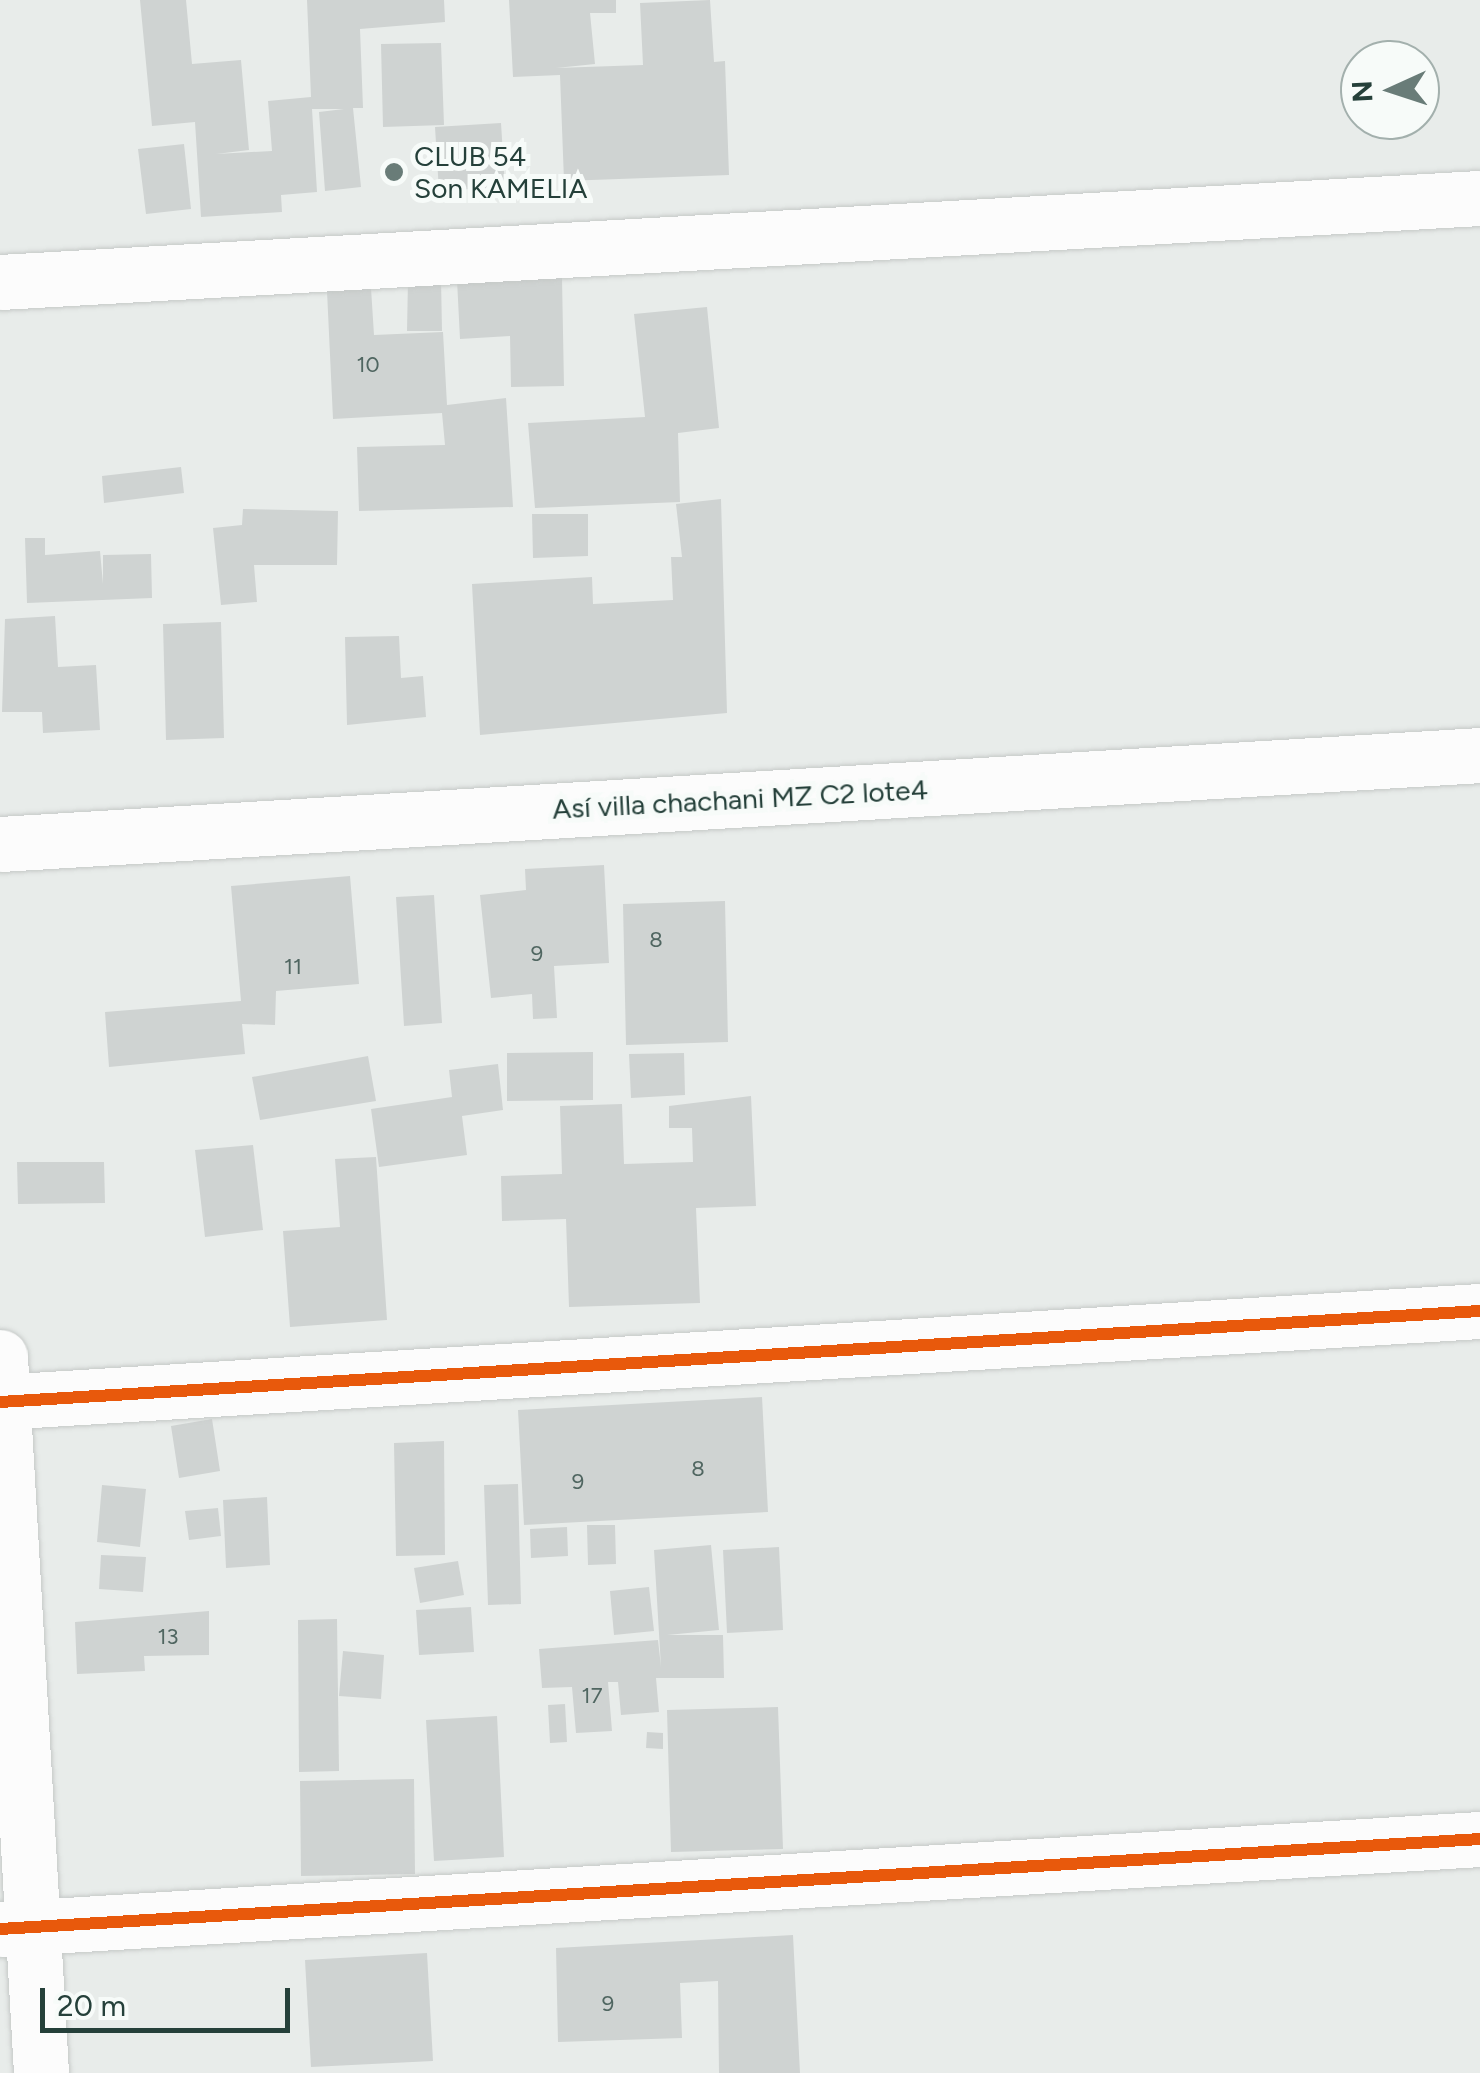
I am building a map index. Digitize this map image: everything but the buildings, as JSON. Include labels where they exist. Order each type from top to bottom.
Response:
[{"type":"street","points":[[0,282],[1480,198]]},
{"type":"street","name":"Así villa chachani MZ C2 lote4","points":[[0,844],[1480,754]]},
{"type":"street","points":[[41,2073],[16,1928],[1,1387],[1480,1311]]},
{"type":"street","points":[[16,1928],[1480,1839]]},
{"type":"cycle path","points":[[0,1402],[1480,1311]]},
{"type":"cycle path","points":[[0,1929],[1480,1839]]},
{"type":"place","name":"CLUB 54 Son KAMELIA","points":[[394,172]]}]
